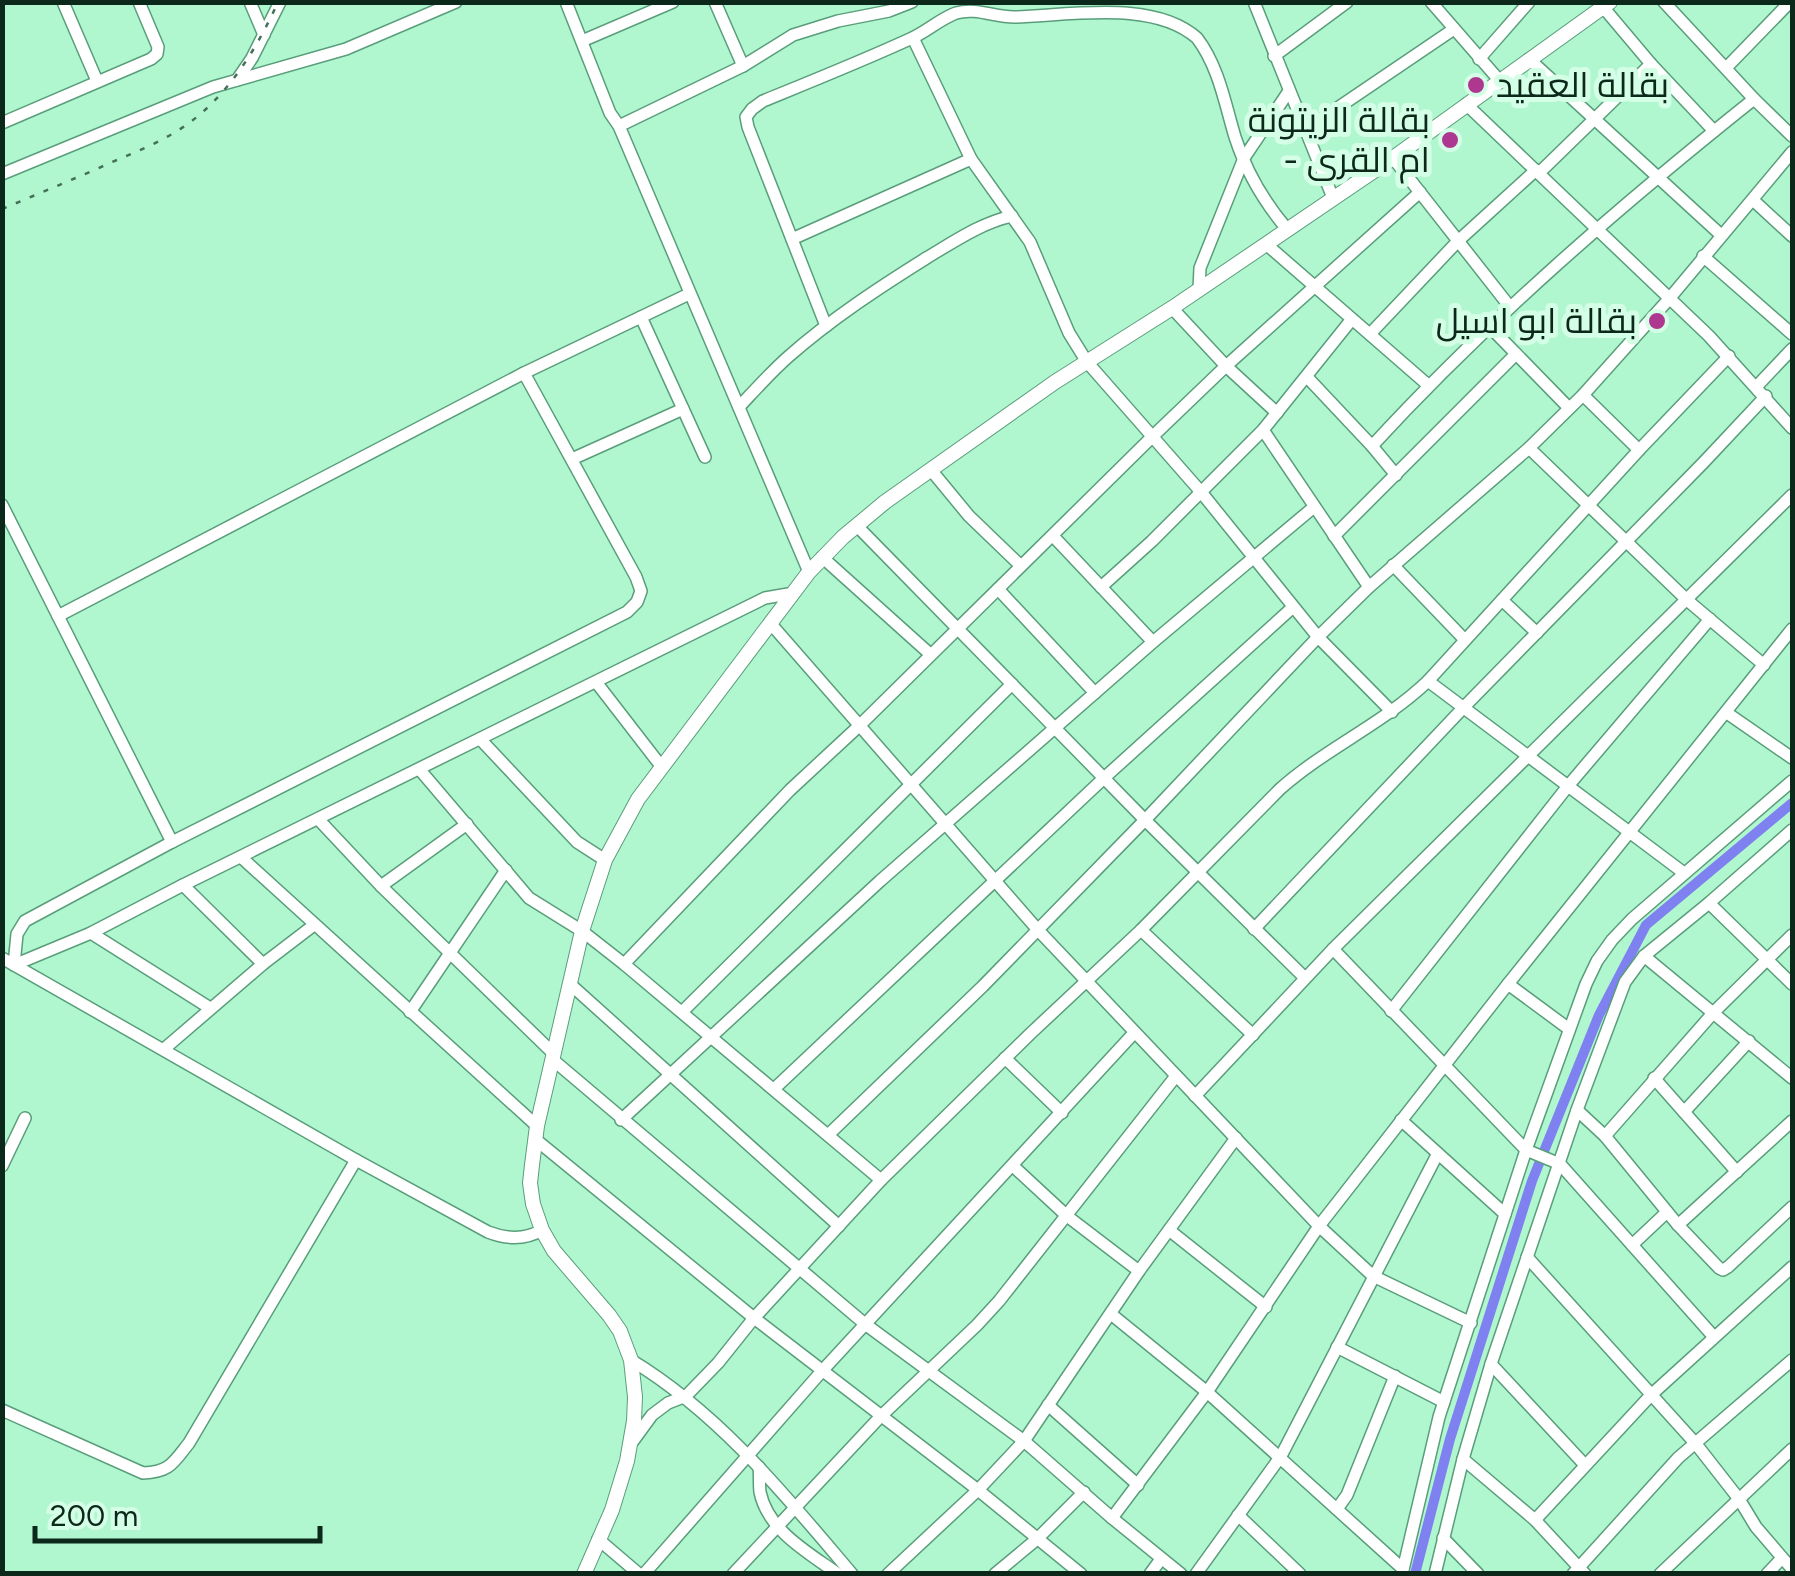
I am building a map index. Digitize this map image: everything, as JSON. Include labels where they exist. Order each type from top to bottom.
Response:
[{"type":"street","points":[[63,2],[97,81]]},
{"type":"street","points":[[3,122],[157,54],[158,46],[139,2]]},
{"type":"street","points":[[250,2],[264,35]]},
{"type":"street","points":[[236,80],[280,2]]},
{"type":"street","points":[[2,174],[142,115],[236,80],[346,49],[456,2]]},
{"type":"street","points":[[566,2],[610,113],[810,572]]},
{"type":"street","points":[[582,41],[674,2]]},
{"type":"street","points":[[716,2],[743,66]]},
{"type":"street","points":[[618,126],[743,66],[792,35],[912,2]]},
{"type":"street","points":[[1254,2],[1333,198]]},
{"type":"street","points":[[1274,56],[1347,2]]},
{"type":"street","points":[[1479,58],[1529,2]]},
{"type":"street","points":[[1664,2],[1792,136]]},
{"type":"street","points":[[1726,68],[1790,2]]},
{"type":"street","points":[[584,1574],[622,1482],[634,1396],[630,1360],[620,1332],[542,1230],[530,1183],[536,1133],[582,931],[605,860],[627,816],[662,766],[794,592],[822,558],[885,502],[1086,362],[1393,158],[1606,5],[1651,64],[1714,131]]},
{"type":"street","points":[[1440,6],[1454,29],[1499,80]]},
{"type":"street","points":[[826,326],[746,117],[762,101],[971,10],[1015,17],[1108,7],[1144,8],[1182,24],[1195,36],[1212,65],[1244,158],[1262,196],[1287,229]]},
{"type":"street","points":[[1306,130],[1454,29]]},
{"type":"street","points":[[912,38],[970,158],[1030,242],[1068,333],[1086,362],[1201,492],[1318,638],[1392,712]]},
{"type":"street","points":[[1529,59],[1721,235]]},
{"type":"street","points":[[1370,334],[1458,241],[1651,64]]},
{"type":"street","points":[[1199,289],[1200,268],[1244,158],[1289,91]]},
{"type":"street","points":[[1372,446],[1428,384],[1489,326],[1657,178],[1754,99]]},
{"type":"street","points":[[1466,104],[1729,356],[1792,428]]},
{"type":"street","points":[[828,1135],[983,986],[1369,587],[1570,408],[1792,152]]},
{"type":"street","points":[[792,239],[970,158]]},
{"type":"street","points":[[1393,158],[1510,307]]},
{"type":"street","points":[[624,964],[790,790],[1153,436],[1420,192]]},
{"type":"street","points":[[1753,200],[1792,236]]},
{"type":"street","points":[[739,407],[786,358],[863,299],[972,231],[1012,216]]},
{"type":"street","points":[[1266,244],[1428,384]]},
{"type":"street","points":[[1703,256],[1792,334]]},
{"type":"street","points":[[58,616],[524,373],[689,294]]},
{"type":"street","points":[[1172,308],[1277,413]]},
{"type":"street","points":[[641,316],[704,456]]},
{"type":"street","points":[[1102,587],[1263,430],[1352,319]]},
{"type":"street","points":[[1489,326],[1570,408]]},
{"type":"street","points":[[1254,929],[1626,542],[1762,391],[1792,349]]},
{"type":"street","points":[[1334,536],[1516,354]]},
{"type":"street","points":[[630,1444],[652,1414],[686,1396],[718,1363],[754,1318],[882,1180],[1286,784],[1392,712],[1428,680],[1729,356]]},
{"type":"street","points":[[8,961],[25,922],[172,842],[632,608],[642,592],[640,585],[524,373]]},
{"type":"street","points":[[1308,377],[1396,475]]},
{"type":"street","points":[[1582,395],[1639,450]]},
{"type":"street","points":[[572,459],[683,409]]},
{"type":"street","points":[[1263,430],[1369,587]]},
{"type":"street","points":[[1529,448],[1687,600],[1764,665]]},
{"type":"street","points":[[931,470],[969,516],[1020,566]]},
{"type":"street","points":[[1195,1096],[1332,949],[1792,496]]},
{"type":"street","points":[[2,505],[172,842]]},
{"type":"street","points":[[621,1120],[866,894],[1314,506]]},
{"type":"street","points":[[857,526],[1304,978]]},
{"type":"street","points":[[1053,536],[1153,642]]},
{"type":"street","points":[[822,558],[930,654]]},
{"type":"street","points":[[1393,565],[1464,639]]},
{"type":"street","points":[[998,589],[1095,694]]},
{"type":"street","points":[[8,961],[91,934],[765,598],[794,592]]},
{"type":"street","points":[[1502,600],[1537,633]]},
{"type":"street","points":[[774,1088],[1104,778],[1292,608]]},
{"type":"street","points":[[1391,1011],[1568,786],[1710,620]]},
{"type":"street","points":[[771,624],[1038,930],[1319,1226],[1374,1276],[1470,1323]]},
{"type":"street","points":[[1112,1518],[1207,1392],[1319,1226],[1629,832],[1790,638]]},
{"type":"street","points":[[1428,680],[1684,873]]},
{"type":"street","points":[[596,682],[662,766]]},
{"type":"street","points":[[682,1012],[1012,684]]},
{"type":"street","points":[[1727,713],[1792,758]]},
{"type":"street","points":[[481,740],[577,842],[605,860]]},
{"type":"street","points":[[420,770],[529,898],[582,931],[624,964],[882,1180]]},
{"type":"street","points":[[1399,1570],[1444,1402],[1505,1214],[1569,1029],[1597,961],[1612,940],[1684,873],[1792,781]]},
{"type":"street","points":[[320,820],[449,954],[621,1120],[864,1324],[1024,1441],[1181,1574]]},
{"type":"street","points":[[381,886],[468,824]]},
{"type":"street","points":[[1435,1574],[1491,1364],[1620,991],[1644,956],[1792,830]]},
{"type":"street","points":[[242,858],[536,1133],[754,1318],[1081,1574]]},
{"type":"street","points":[[410,1012],[506,870]]},
{"type":"street","points":[[183,885],[263,964]]},
{"type":"street","points":[[1709,903],[1792,984]]},
{"type":"street","points":[[164,1050],[314,924]]},
{"type":"street","points":[[1140,930],[1253,1035]]},
{"type":"street","points":[[91,934],[210,1008]]},
{"type":"street","points":[[1604,1136],[1714,1012],[1792,935]]},
{"type":"street","points":[[1332,949],[1526,1150],[1560,1164],[1714,1337]]},
{"type":"street","points":[[1644,956],[1792,1078]]},
{"type":"street","points":[[8,961],[488,1232],[512,1238],[542,1230]]},
{"type":"street","points":[[570,984],[839,1226]]},
{"type":"street","points":[[1508,984],[1569,1029]]},
{"type":"street","points":[[598,1539],[642,1574],[864,1324],[1134,1032]]},
{"type":"street","points":[[1684,1112],[1749,1042]]},
{"type":"street","points":[[1004,1058],[1062,1113]]},
{"type":"street","points":[[733,1574],[880,1417],[1000,1301],[1176,1076]]},
{"type":"street","points":[[1654,1078],[1738,1172]]},
{"type":"street","points":[[1578,1110],[1678,1226],[1724,1270],[1791,1211]]},
{"type":"street","points":[[2,1166],[25,1118]]},
{"type":"street","points":[[1401,1120],[1505,1214]]},
{"type":"street","points":[[1678,1226],[1792,1121]]},
{"type":"street","points":[[888,1574],[1024,1441],[1139,1271],[1236,1138]]},
{"type":"street","points":[[1196,1574],[1281,1456],[1438,1155]]},
{"type":"street","points":[[2,1410],[142,1472],[161,1472],[188,1443],[356,1160]]},
{"type":"street","points":[[1013,1166],[1066,1216],[1139,1271]]},
{"type":"street","points":[[1632,1245],[1667,1212]]},
{"type":"street","points":[[1169,1230],[1266,1307]]},
{"type":"street","points":[[1527,1257],[1696,1444],[1792,1569]]},
{"type":"street","points":[[1535,1520],[1651,1394],[1792,1267]]},
{"type":"street","points":[[1110,1314],[1281,1456],[1399,1570]]},
{"type":"street","points":[[1336,1347],[1444,1402]]},
{"type":"street","points":[[630,1360],[686,1396],[749,1456],[852,1574]]},
{"type":"street","points":[[1463,1458],[1535,1520],[1579,1572],[1668,1468],[1792,1360]]},
{"type":"street","points":[[1491,1364],[1584,1464]]},
{"type":"street","points":[[1338,1509],[1395,1376]]},
{"type":"street","points":[[1048,1405],[1138,1485]]},
{"type":"street","points":[[1660,1574],[1792,1450]]},
{"type":"street","points":[[759,1467],[760,1492],[767,1512],[795,1542],[838,1574]]},
{"type":"street","points":[[996,1574],[1084,1492]]},
{"type":"street","points":[[1238,1515],[1300,1574]]},
{"type":"street","points":[[1443,1538],[1478,1574]]},
{"type":"street","points":[[1766,1574],[1782,1558]]},
{"type":"street","points":[[1150,1574],[1161,1559]]},
{"type":"waterway","points":[[1415,1574],[1450,1439],[1532,1181],[1599,1015],[1646,925],[1792,803]]},
{"type":"railway","points":[[2,209],[144,148],[188,124],[234,78],[278,2]]},
{"type":"place","name":"بقالة العقيد","points":[[1476,85]]},
{"type":"place","name":"بقالة الزيتونة - ام القرى","points":[[1450,140]]},
{"type":"place","name":"بقالة ابو اسيل","points":[[1657,321]]}]
